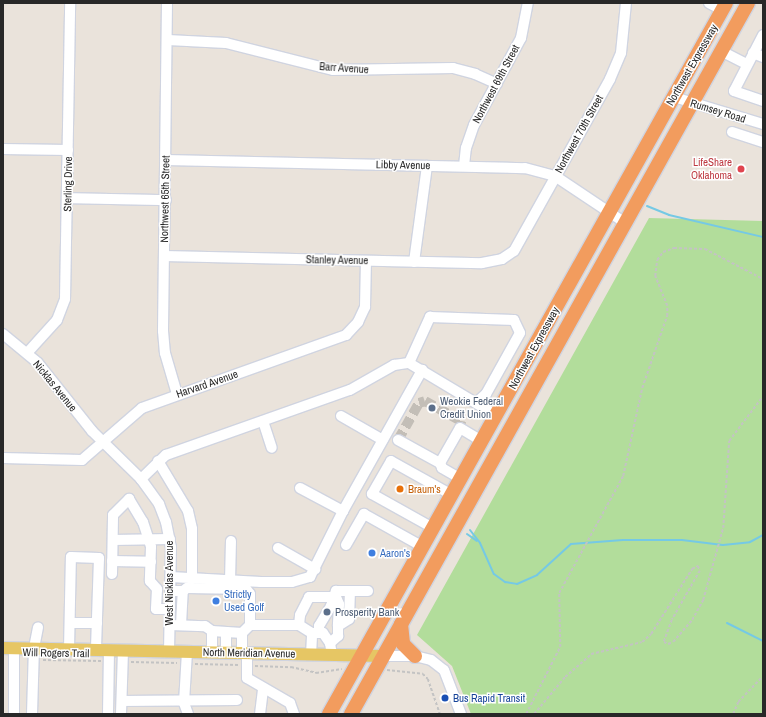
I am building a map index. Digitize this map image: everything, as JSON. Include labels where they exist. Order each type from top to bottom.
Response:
[{"type":"highway","name":"Northwest Expressway","points":[[351,714],[624,222],[748,3]]},
{"type":"highway","name":"Northwest Expressway","points":[[330,714],[724,7]]},
{"type":"highway","points":[[496,415],[512,424]]},
{"type":"highway","points":[[401,624],[402,644],[415,656]]},
{"type":"main road","name":"North Meridian Avenue","points":[[8,648],[34,654],[69,649],[226,653],[243,657],[311,655],[383,656]]},
{"type":"street","name":"Sterling Drive","points":[[28,352],[50,330],[62,310],[66,287],[70,3]]},
{"type":"street","name":"Northwest 65th Street","points":[[166,3],[168,40],[164,342],[177,394]]},
{"type":"street","name":"Northwest 69th Street","points":[[464,166],[466,148],[474,125],[521,38],[528,3]]},
{"type":"street","name":"Northwest 70th Street","points":[[508,255],[514,251],[610,79],[621,53],[626,3]]},
{"type":"street","points":[[708,3],[724,7]]},
{"type":"street","points":[[762,39],[746,64],[734,91],[763,101]]},
{"type":"street","name":"Barr Avenue","points":[[168,40],[226,43],[333,70],[453,68],[475,74],[497,84]]},
{"type":"street","points":[[721,51],[746,64]]},
{"type":"street","points":[[753,53],[763,57]]},
{"type":"street","name":"Rumsey Road","points":[[674,97],[763,124]]},
{"type":"street","points":[[732,132],[763,142]]},
{"type":"street","points":[[3,149],[68,150]]},
{"type":"street","name":"Libby Avenue","points":[[166,160],[525,168],[555,176],[624,222]]},
{"type":"street","points":[[414,262],[427,166]]},
{"type":"street","points":[[67,198],[166,200]]},
{"type":"street","name":"Stanley Avenue","points":[[164,256],[490,263],[508,255]]},
{"type":"street","name":"Harvard Avenue","points":[[3,458],[76,461],[87,457],[142,408],[177,394],[346,335],[358,322],[365,307],[366,261]]},
{"type":"street","points":[[409,363],[430,317],[514,320],[520,333],[486,394],[477,402]]},
{"type":"street","name":"Nicklas Avenue","points":[[3,334],[28,352],[103,442]]},
{"type":"street","points":[[141,479],[158,461],[166,455],[350,390],[394,365],[409,363],[477,402],[496,415]]},
{"type":"street","points":[[171,577],[230,581],[292,582],[310,577],[343,511],[422,370]]},
{"type":"street","points":[[341,416],[383,440]]},
{"type":"street","points":[[263,421],[272,448]]},
{"type":"street","points":[[440,463],[460,428],[482,440]]},
{"type":"street","points":[[398,440],[440,463],[442,468],[461,479]]},
{"type":"street","name":"West Nicklas Avenue","points":[[103,442],[141,479],[158,504],[170,539],[171,590],[169,652]]},
{"type":"street","points":[[158,461],[188,511],[192,529],[190,579]]},
{"type":"street","points":[[433,528],[372,494],[391,461],[452,495]]},
{"type":"street","points":[[300,488],[343,511]]},
{"type":"street","points":[[112,574],[113,516],[129,500],[143,522],[149,540],[151,562],[150,581],[157,589],[156,609],[170,609]]},
{"type":"street","points":[[346,546],[364,514],[423,547]]},
{"type":"street","points":[[112,540],[170,539]]},
{"type":"street","points":[[230,542],[230,581]]},
{"type":"street","points":[[278,548],[315,569]]},
{"type":"street","points":[[69,649],[71,557],[99,558],[96,650]]},
{"type":"street","points":[[112,561],[151,562]]},
{"type":"street","points":[[171,590],[183,591],[187,588],[246,589],[250,594],[250,625],[242,633],[243,657],[247,678],[290,703],[294,714]]},
{"type":"street","points":[[181,625],[183,591]]},
{"type":"street","points":[[330,643],[338,636],[339,604],[336,597],[336,591],[368,591]]},
{"type":"street","points":[[338,626],[349,619],[350,591]]},
{"type":"street","points":[[300,625],[300,615],[309,597],[336,597]]},
{"type":"street","points":[[311,655],[318,633],[331,619],[332,606],[336,597]]},
{"type":"street","points":[[70,623],[97,623]]},
{"type":"street","points":[[170,625],[205,626],[212,631],[242,633]]},
{"type":"street","points":[[250,625],[300,625],[318,633],[330,643],[332,655]]},
{"type":"street","points":[[32,714],[34,654],[38,627]]},
{"type":"street","points":[[212,631],[212,653]]},
{"type":"street","points":[[226,632],[226,653]]},
{"type":"street","points":[[8,648],[14,714]]},
{"type":"street","points":[[108,714],[109,650]]},
{"type":"street","points":[[121,714],[123,650]]},
{"type":"street","points":[[187,652],[184,702],[188,714]]},
{"type":"street","name":"North Meridian Avenue","points":[[383,656],[415,656],[431,660],[444,670],[461,714]]},
{"type":"street","points":[[260,714],[263,688]]},
{"type":"street","points":[[122,701],[184,702],[196,700],[237,700]]},
{"type":"path","points":[[526,714],[560,647],[559,593],[623,476],[642,388],[667,316],[667,306],[655,276],[657,260],[663,252],[674,248],[705,249],[763,279]]},
{"type":"path","points":[[763,332],[763,340]]},
{"type":"path","points":[[534,714],[565,677],[591,654],[642,642],[651,634],[692,569],[698,566],[700,571],[672,620],[664,642],[668,644],[673,642],[692,620],[703,600],[723,528],[729,441],[763,396]]},
{"type":"path","name":"Will Rogers Trail","points":[[34,654],[103,662]]},
{"type":"path","points":[[191,664],[243,657]]},
{"type":"path","points":[[127,662],[181,663]]},
{"type":"path","points":[[254,666],[291,667],[316,673],[335,670]]},
{"type":"path","points":[[390,670],[423,674],[428,679],[440,714]]},
{"type":"path","points":[[733,714],[738,702],[763,676]]},
{"type":"green space","points":[[649,218],[763,221],[763,714],[471,714],[452,666],[417,635]]},
{"type":"waterway","points":[[647,206],[669,215],[763,237]]},
{"type":"waterway","points":[[470,530],[480,543],[494,574],[505,582],[517,584],[537,575],[571,544],[623,540],[682,540],[723,545],[750,542],[763,535]]},
{"type":"waterway","points":[[467,534],[477,541]]},
{"type":"waterway","points":[[727,623],[763,641]]},
{"type":"tunnel","points":[[398,440],[419,403],[425,401],[461,421],[460,428]]},
{"type":"place","name":"LifeShare Oklahoma","points":[[741,169]]},
{"type":"place","name":"Weokie Federal Credit Union","points":[[432,408]]},
{"type":"place","name":"Braum's","points":[[400,489]]},
{"type":"place","name":"Aaron's","points":[[372,553]]},
{"type":"place","name":"Strictly Used Golf","points":[[216,601]]},
{"type":"place","name":"Prosperity Bank","points":[[327,612]]},
{"type":"place","name":"Bus Rapid Transit","points":[[445,698]]}]
